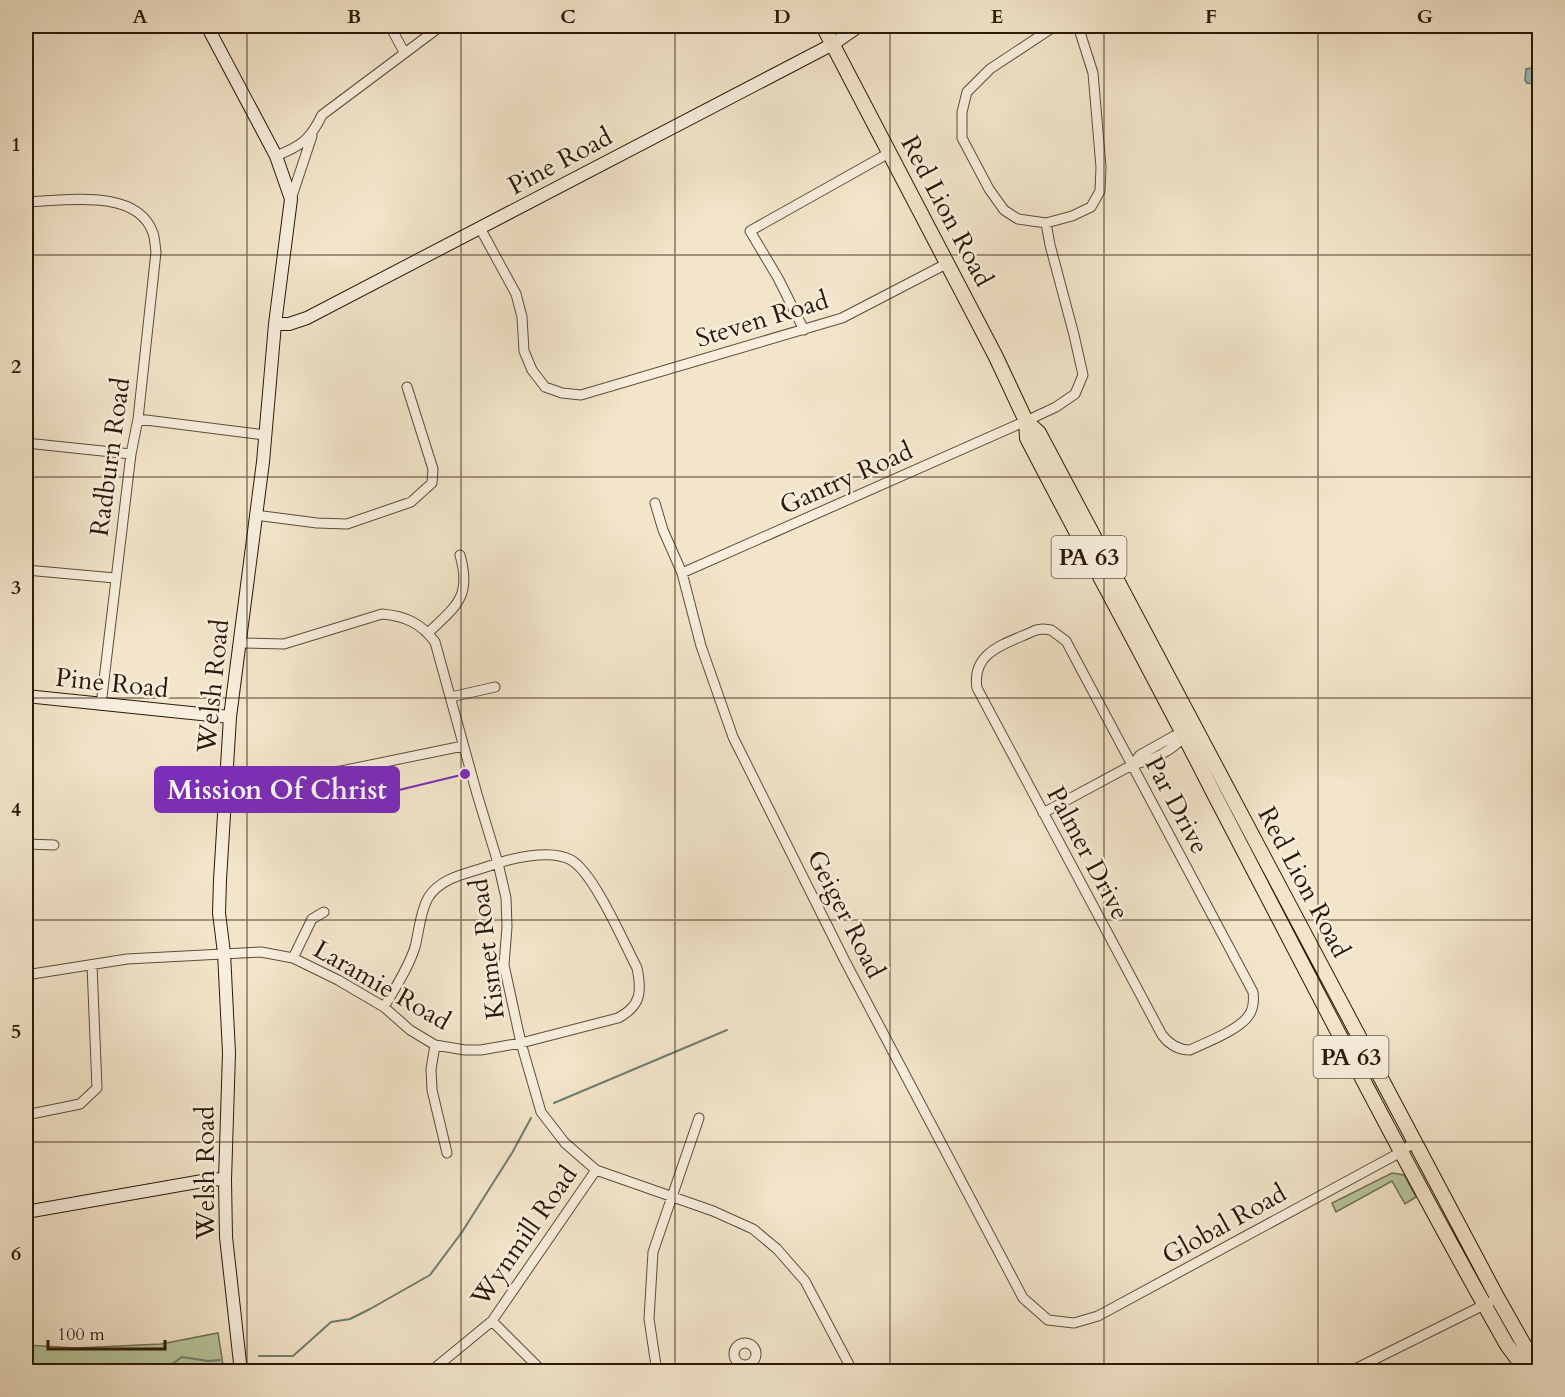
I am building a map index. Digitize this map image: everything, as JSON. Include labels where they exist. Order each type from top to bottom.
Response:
[{"type":"main road","name":"Welsh Road","points":[[207,26],[276,156],[291,199],[241,643],[230,717],[220,880],[219,913],[224,953],[229,1053],[225,1180],[226,1237],[241,1371]]},
{"type":"main road","name":"Red Lion Road","points":[[823,26],[996,357],[1026,421],[1027,438],[1414,1142],[1491,1302],[1508,1345],[1527,1371]]},
{"type":"main road","name":"Pine Road","points":[[276,324],[297,322],[307,318],[833,44],[859,26]]},
{"type":"main road","name":"Pine Road","points":[[26,696],[230,717]]},
{"type":"main road","name":"Red Lion Road","points":[[1191,733],[1401,1152],[1491,1302],[1539,1366]]},
{"type":"main road","points":[[26,1212],[214,1179],[225,1180]]},
{"type":"street","points":[[390,26],[404,52]]},
{"type":"street","points":[[291,199],[313,133],[322,115],[441,26]]},
{"type":"street","points":[[1055,26],[990,69],[967,92],[962,112],[962,138],[988,189],[1004,210],[1018,219],[1046,223],[1072,216],[1090,207],[1100,190],[1101,166],[1093,73],[1078,26]]},
{"type":"street","points":[[276,156],[294,148],[313,133]]},
{"type":"street","points":[[804,330],[778,278],[750,231],[889,153]]},
{"type":"street","name":"Radburn Road","points":[[26,202],[105,200],[119,202],[132,208],[143,217],[153,233],[156,252],[138,419],[131,454],[101,705]]},
{"type":"street","name":"Gantry Road","points":[[682,573],[1026,421],[1056,407],[1075,394],[1083,375],[1046,223]]},
{"type":"street","name":"Steven Road","points":[[480,228],[516,294],[522,317],[524,351],[532,370],[545,387],[562,393],[581,395],[842,318],[946,264]]},
{"type":"street","points":[[255,515],[317,523],[347,524],[411,502],[432,483],[433,469],[407,387]]},
{"type":"street","points":[[138,419],[265,435]]},
{"type":"street","points":[[26,443],[131,454]]},
{"type":"street","name":"Geiger Road","points":[[656,503],[663,530],[682,573],[701,646],[733,737],[845,961],[1023,1298],[1048,1320]]},
{"type":"street","points":[[241,643],[284,644],[382,614],[413,621],[428,633],[455,607],[464,590],[465,574],[460,555]]},
{"type":"street","points":[[26,570],[115,578]]},
{"type":"street","name":"Palmer Drive","points":[[1052,630],[1036,630],[988,653],[976,671],[977,688],[1162,1035],[1177,1047]]},
{"type":"street","name":"Par Drive","points":[[1052,630],[1066,642],[1253,992],[1253,1006],[1250,1015],[1243,1022],[1190,1050],[1177,1047]]},
{"type":"street","name":"Kismet Road","points":[[428,633],[435,642],[498,863],[506,898],[507,927],[504,965],[521,1043],[541,1112],[565,1143],[596,1170],[672,1195],[753,1229],[777,1249],[805,1281],[853,1371]]},
{"type":"street","points":[[451,697],[495,687]]},
{"type":"street","points":[[1043,813],[1132,765],[1145,762],[1178,744],[1191,733]]},
{"type":"street","points":[[331,772],[463,746]]},
{"type":"street","points":[[26,844],[54,845]]},
{"type":"street","name":"Laramie Road","points":[[26,975],[127,958],[261,952],[292,958],[338,980],[384,1007],[410,1030],[435,1045],[465,1050],[481,1050],[521,1043],[618,1018],[628,1013],[637,1002],[640,993],[637,968],[589,877],[571,860],[557,856],[541,855],[498,863]]},
{"type":"street","points":[[384,1007],[406,970],[415,947],[427,899],[438,885],[449,879],[498,863]]},
{"type":"street","points":[[292,958],[312,919],[324,912]]},
{"type":"street","points":[[26,1115],[80,1104],[92,1095],[98,1084],[92,965]]},
{"type":"street","points":[[435,1045],[431,1069],[432,1090],[447,1153]]},
{"type":"street","points":[[657,1371],[649,1319],[653,1252],[699,1118]]},
{"type":"street","name":"Global Road","points":[[1048,1320],[1074,1323],[1098,1316],[1401,1152],[1414,1142]]},
{"type":"street","name":"Wynmill Road","points":[[433,1371],[492,1321],[596,1170]]},
{"type":"street","points":[[1349,1371],[1491,1302]]},
{"type":"street","points":[[492,1321],[543,1371]]},
{"type":"street","points":[[754,1360],[759,1371]]},
{"type":"green space","points":[[1392,1173],[1404,1175],[1416,1197],[1405,1204],[1392,1181],[1336,1212],[1332,1203]]},
{"type":"green space","points":[[218,1333],[224,1371],[26,1371],[26,1345],[76,1348],[161,1344]]},
{"type":"water","points":[[1526,69],[1535,70],[1533,76],[1537,78],[1535,84],[1527,83],[1525,80]]},
{"type":"waterway","points":[[554,1103],[727,1030]]},
{"type":"waterway","points":[[259,1356],[293,1356],[331,1322],[350,1319],[430,1275],[462,1232],[512,1153],[531,1118]]},
{"type":"waterway","points":[[161,1372],[182,1357],[208,1361],[220,1360]]},
{"type":"waterway","points":[[61,1372],[64,1369],[127,1372]]},
{"type":"place","name":"Mission Of Christ","points":[[465,774]]}]
